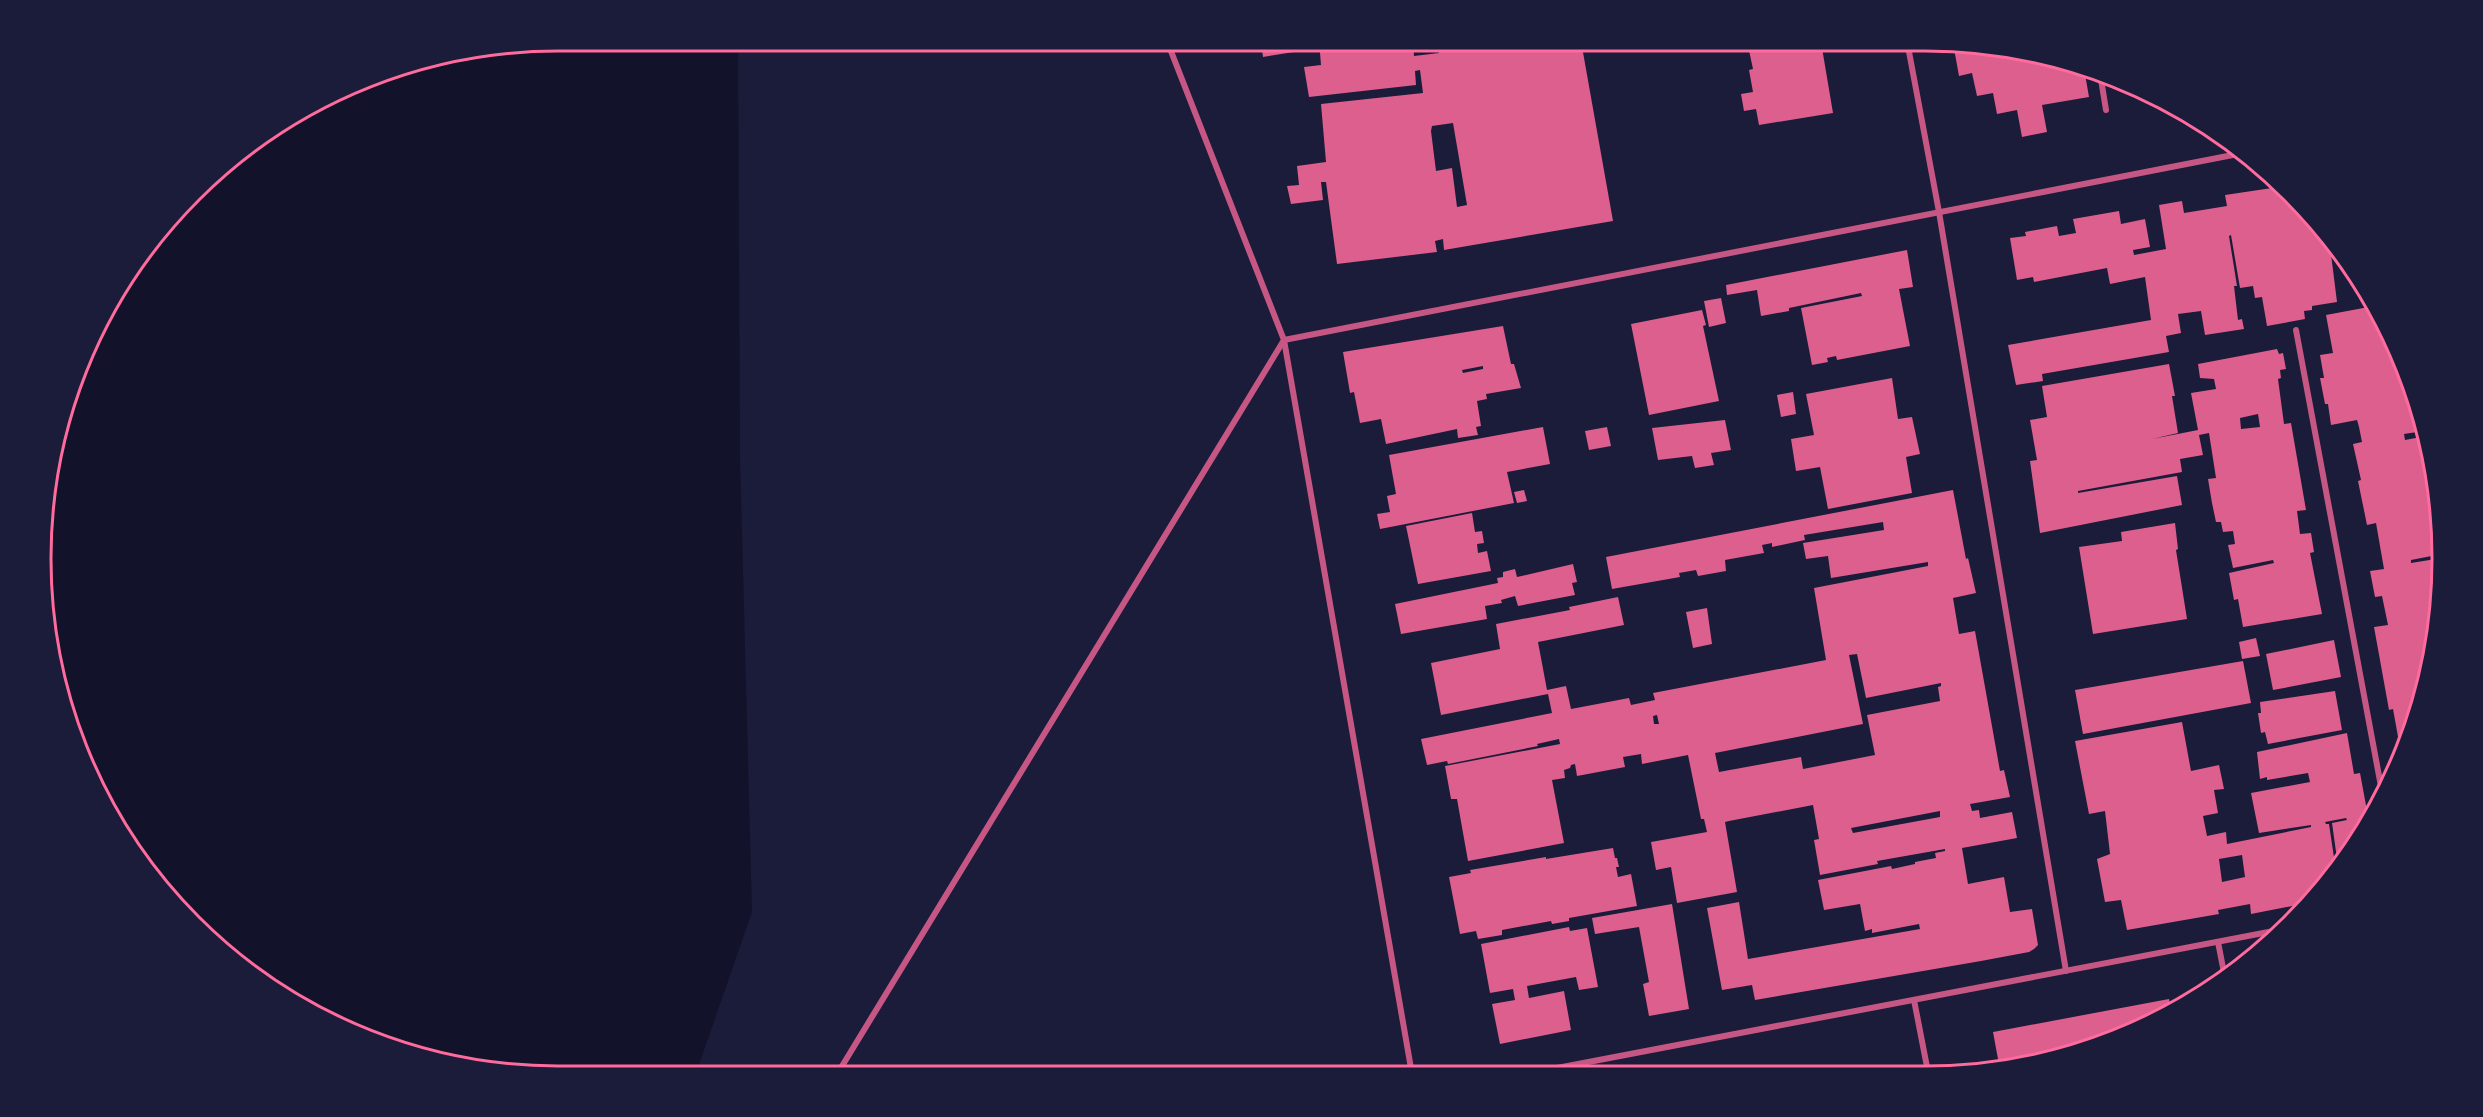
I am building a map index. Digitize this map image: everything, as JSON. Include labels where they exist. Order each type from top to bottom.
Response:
[{"type":"street","points":[[1171,51],[1284,340],[1412,1066]]},
{"type":"street","points":[[1909,51],[1939,212],[2067,971]]},
{"type":"street","points":[[2102,83],[2106,110]]},
{"type":"street","points":[[842,1066],[1284,340],[2232,155]]},
{"type":"street","points":[[2295,330],[2380,783]]},
{"type":"street","points":[[1567,1066],[2267,932]]},
{"type":"street","points":[[2218,942],[2223,968]]},
{"type":"street","points":[[1914,1000],[1927,1066]]},
{"type":"shaded area","points":[[558,51],[738,51],[740,458],[752,912],[698,1066],[525,1065],[459,1056],[395,1039],[334,1014],[305,998],[250,961],[224,940],[177,893],[137,840],[103,783],[78,722],[68,690],[55,625],[52,592],[51,558],[55,492],[68,427],[78,395],[103,334],[119,305],[156,250],[177,224],[224,177],[250,156],[305,119],[334,103],[395,78],[427,68],[492,55]]},
{"type":"building","points":[[1262,51],[1294,52],[1263,57]]},
{"type":"building","points":[[1320,51],[1414,51],[1414,56],[1439,53],[1438,51],[1583,51],[1613,221],[1444,250],[1443,239],[1435,241],[1437,252],[1337,264],[1326,182],[1321,182],[1323,200],[1291,204],[1287,186],[1299,185],[1297,166],[1326,162],[1321,104],[1423,93],[1420,70],[1415,71],[1416,85],[1309,97],[1304,67],[1321,65]],"holes":[[[1453,123],[1467,205],[1457,207],[1452,168],[1436,171],[1432,126]]]},
{"type":"building","points":[[1749,51],[1823,51],[1833,113],[1759,125],[1756,109],[1744,111],[1741,94],[1753,92],[1749,70],[1753,69]]},
{"type":"building","points":[[1955,52],[1991,55],[2056,68],[2086,77],[2089,97],[2042,105],[2047,132],[2022,137],[2017,110],[1997,114],[1993,93],[1977,96],[1972,73],[1959,76]]},
{"type":"building","points":[[2271,188],[2306,224],[2331,256],[2337,302],[2312,306],[2312,310],[2304,311],[2305,319],[2267,326],[2262,297],[2255,298],[2253,286],[2240,288],[2231,235],[2229,236],[2237,286],[2234,286],[2238,320],[2242,319],[2244,329],[2205,335],[2201,311],[2178,314],[2181,333],[2166,336],[2169,352],[2042,374],[2043,381],[2016,385],[2008,345],[2151,320],[2145,277],[2110,284],[2107,268],[2034,282],[2033,277],[2017,280],[2010,238],[2026,236],[2025,232],[2057,226],[2059,236],[2076,233],[2073,219],[2119,211],[2121,224],[2145,219],[2150,247],[2133,250],[2134,255],[2166,249],[2159,205],[2182,201],[2184,213],[2227,206],[2225,195]]},
{"type":"building","points":[[1907,250],[1913,287],[1899,289],[1910,346],[1837,360],[1836,356],[1827,358],[1828,362],[1812,365],[1801,308],[1862,296],[1861,293],[1761,316],[1757,290],[1727,295],[1726,285]]},
{"type":"building","points":[[1721,298],[1726,323],[1709,327],[1704,301]]},
{"type":"building","points":[[2365,308],[2380,334],[2405,395],[2416,432],[2404,434],[2405,440],[2417,438],[2428,492],[2432,556],[2411,560],[2411,563],[2432,560],[2428,625],[2415,690],[2398,739],[2393,709],[2389,710],[2374,627],[2388,625],[2382,596],[2375,597],[2370,571],[2384,569],[2376,523],[2367,525],[2358,481],[2361,480],[2353,444],[2362,442],[2359,427],[2357,420],[2331,425],[2328,404],[2325,404],[2320,378],[2324,378],[2320,355],[2333,353],[2326,315]]},
{"type":"building","points":[[1702,310],[1706,325],[1703,326],[1719,401],[1649,415],[1631,324]]},
{"type":"building","points":[[1503,326],[1511,364],[1514,364],[1521,388],[1486,394],[1487,399],[1477,401],[1481,426],[1476,427],[1478,435],[1458,438],[1457,429],[1386,444],[1381,419],[1360,423],[1354,392],[1350,393],[1343,352]],"holes":[[[1483,366],[1483,369],[1463,373],[1462,370]]]},
{"type":"building","points":[[2277,349],[2279,354],[2283,353],[2286,369],[2280,370],[2281,378],[2278,379],[2284,424],[2291,423],[2306,510],[2297,511],[2300,534],[2311,533],[2314,552],[2310,553],[2322,614],[2243,627],[2238,599],[2234,600],[2229,573],[2274,563],[2273,560],[2233,568],[2228,545],[2235,544],[2233,531],[2223,532],[2221,522],[2216,522],[2212,503],[2208,479],[2216,478],[2209,433],[2199,435],[2203,455],[2180,459],[2182,472],[2078,491],[2078,493],[2177,476],[2182,505],[2040,533],[2030,461],[2037,460],[2030,420],[2047,417],[2042,386],[2169,364],[2175,396],[2172,396],[2178,433],[2152,439],[2198,430],[2191,393],[2216,389],[2214,379],[2200,378],[2198,364]],"holes":[[[2258,414],[2260,427],[2241,429],[2240,418]]]},
{"type":"building","points":[[1892,378],[1898,419],[1912,417],[1920,454],[1906,457],[1912,493],[1828,509],[1820,467],[1796,471],[1791,439],[1814,435],[1806,394]]},
{"type":"building","points":[[1793,392],[1796,414],[1781,417],[1777,395]]},
{"type":"building","points":[[1725,420],[1731,450],[1711,453],[1714,465],[1695,468],[1692,456],[1658,460],[1652,428]]},
{"type":"building","points":[[1543,427],[1550,464],[1507,472],[1514,503],[1380,529],[1377,514],[1390,512],[1387,496],[1396,494],[1389,455]]},
{"type":"building","points":[[1607,427],[1611,446],[1589,450],[1585,431]]},
{"type":"building","points":[[1524,490],[1527,501],[1517,503],[1514,492]]},
{"type":"building","points":[[1953,490],[1966,559],[1968,558],[1976,593],[1953,598],[1959,634],[1975,631],[2000,771],[2004,770],[2010,797],[1970,804],[1972,811],[1979,810],[1980,818],[2012,812],[2017,838],[1962,848],[1968,884],[2004,877],[2010,912],[2032,909],[2038,945],[2029,952],[1755,1000],[1752,985],[1722,990],[1707,908],[1739,902],[1748,959],[1920,929],[1919,924],[1872,933],[1872,929],[1865,931],[1860,904],[1824,910],[1818,880],[1891,866],[1892,869],[1915,864],[1915,862],[1936,858],[1935,853],[1945,851],[1945,849],[1877,861],[1878,864],[1820,875],[1814,840],[1819,839],[1813,805],[1729,821],[1725,822],[1737,892],[1677,903],[1671,867],[1656,870],[1651,842],[1707,832],[1704,819],[1701,819],[1688,755],[1642,764],[1641,754],[1623,757],[1625,767],[1577,776],[1575,764],[1571,765],[1570,768],[1564,770],[1565,778],[1552,780],[1564,843],[1468,861],[1457,799],[1451,799],[1445,766],[1560,744],[1559,739],[1537,744],[1538,746],[1448,764],[1447,761],[1427,765],[1421,739],[1552,713],[1548,694],[1441,715],[1431,663],[1500,649],[1496,624],[1570,610],[1569,607],[1618,597],[1624,625],[1538,642],[1547,690],[1566,686],[1571,709],[1629,698],[1631,705],[1655,700],[1653,693],[1826,660],[1814,588],[1928,566],[1928,562],[1831,578],[1828,556],[1806,559],[1803,543],[1884,530],[1883,522],[1804,535],[1805,540],[1772,547],[1772,543],[1762,545],[1764,553],[1725,560],[1726,571],[1698,576],[1696,570],[1679,573],[1680,577],[1612,589],[1606,557]],"holes":[[[1857,654],[1866,698],[1941,683],[1938,687],[1940,701],[1867,715],[1875,755],[1803,769],[1801,757],[1719,772],[1715,753],[1863,724],[1849,655]],[[1657,715],[1659,724],[1654,724],[1653,716]],[[1940,811],[1940,817],[1853,833],[1851,828]]]},
{"type":"building","points":[[1472,513],[1475,532],[1482,531],[1484,543],[1477,544],[1478,553],[1487,551],[1491,571],[1418,584],[1406,526]]},
{"type":"building","points":[[2175,523],[2178,549],[2176,550],[2187,619],[2093,634],[2079,547],[2122,541],[2121,532]]},
{"type":"building","points":[[1573,564],[1577,582],[1572,583],[1575,595],[1518,606],[1515,596],[1501,600],[1502,603],[1485,606],[1487,619],[1401,634],[1395,604],[1498,583],[1497,578],[1503,577],[1503,572],[1515,569],[1517,577]]},
{"type":"building","points":[[1707,608],[1712,644],[1693,648],[1686,612]]},
{"type":"building","points":[[2256,638],[2260,656],[2242,659],[2239,642]]},
{"type":"building","points":[[2334,640],[2341,677],[2273,690],[2266,654]]},
{"type":"building","points":[[2243,661],[2251,703],[2083,734],[2075,690]]},
{"type":"building","points":[[2335,691],[2342,730],[2268,744],[2265,732],[2261,733],[2258,713],[2261,713],[2260,702]]},
{"type":"building","points":[[2182,722],[2191,771],[2219,765],[2224,789],[2214,790],[2218,813],[2203,816],[2207,836],[2226,832],[2227,844],[2311,827],[2311,825],[2259,833],[2251,793],[2310,782],[2308,773],[2267,780],[2267,777],[2260,779],[2257,752],[2347,733],[2354,774],[2360,773],[2366,808],[2336,854],[2332,823],[2347,820],[2346,818],[2325,822],[2329,824],[2334,857],[2294,906],[2251,914],[2250,904],[2218,910],[2219,914],[2127,930],[2121,900],[2105,902],[2097,859],[2110,854],[2105,811],[2089,814],[2075,741]],"holes":[[[2242,855],[2245,877],[2222,882],[2219,859]]]},
{"type":"building","points":[[1613,848],[1619,867],[1616,867],[1618,877],[1631,874],[1637,906],[1569,918],[1569,921],[1552,924],[1551,921],[1502,930],[1502,935],[1478,939],[1476,931],[1460,934],[1449,877],[1471,873],[1470,870]]},
{"type":"building","points":[[1672,904],[1689,1009],[1649,1016],[1643,984],[1649,982],[1639,927],[1595,934],[1592,918]]},
{"type":"building","points":[[1569,927],[1570,931],[1587,928],[1598,987],[1579,990],[1576,977],[1527,986],[1529,998],[1564,991],[1571,1030],[1500,1044],[1492,1004],[1515,1000],[1513,989],[1490,993],[1481,944]]},
{"type":"building","points":[[2169,999],[2170,1003],[2149,1014],[2088,1039],[2056,1049],[1998,1061],[1993,1032]]}]
